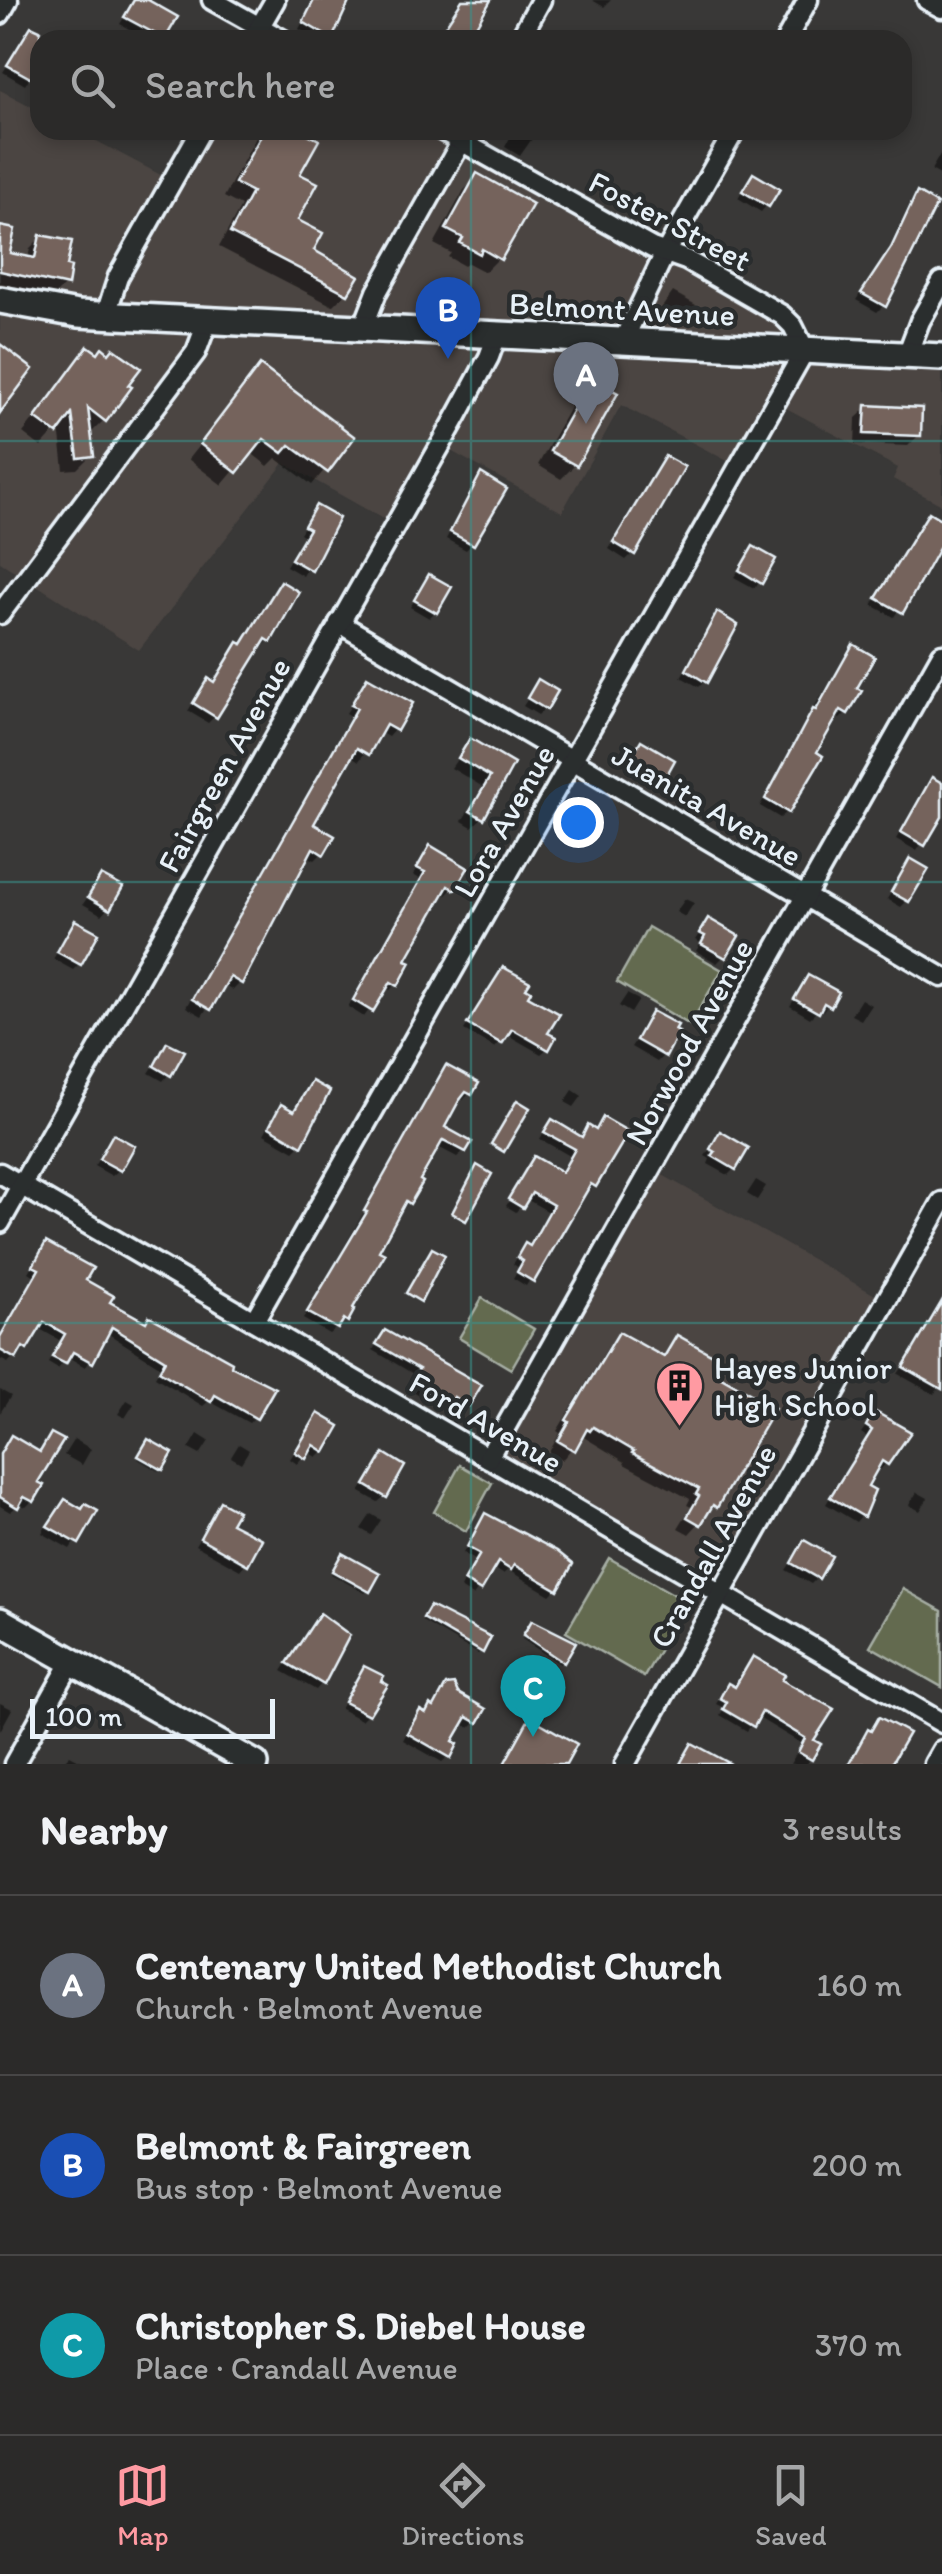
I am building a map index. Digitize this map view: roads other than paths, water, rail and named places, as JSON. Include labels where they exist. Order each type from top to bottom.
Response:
[{"type":"main road","name":"Belmont Avenue","points":[[0,300],[56,312],[942,357]]},
{"type":"main road","points":[[0,1621],[255,1764]]},
{"type":"street","points":[[0,14],[8,0]]},
{"type":"street","points":[[212,0],[251,30]]},
{"type":"street","points":[[258,30],[275,0]]},
{"type":"street","points":[[525,30],[542,0]]},
{"type":"street","points":[[792,30],[808,0]]},
{"type":"street","points":[[927,0],[942,8]]},
{"type":"street","points":[[106,314],[118,277],[195,140]]},
{"type":"street","points":[[363,328],[377,292],[462,140]]},
{"type":"street","name":"Foster Street","points":[[471,140],[652,248],[686,260],[782,315],[793,326],[805,350]]},
{"type":"street","points":[[622,341],[665,252],[729,140]]},
{"type":"street","points":[[907,355],[942,282]]},
{"type":"street","points":[[0,614],[196,352],[208,320]]},
{"type":"street","name":"Fairgreen Avenue","points":[[0,1223],[464,403],[489,358],[497,334]]},
{"type":"street","name":"Lora Avenue","points":[[254,1321],[805,350]]},
{"type":"street","name":"Juanita Avenue","points":[[339,623],[942,977]]},
{"type":"street","name":"Norwood Avenue","points":[[488,1458],[942,654]]},
{"type":"street","name":"Ford Avenue","points":[[0,1173],[942,1724]]},
{"type":"street","name":"Crandall Avenue","points":[[625,1764],[942,1202]]},
{"type":"street","points":[[14,1764],[72,1661]]},
{"type":"street","points":[[934,1764],[942,1750]]},
{"type":"place","name":"Belmont & Fairgreen","points":[[448,359]]},
{"type":"place","name":"Centenary United Methodist Church","points":[[586,424]]},
{"type":"place","name":"Hayes Junior High School","points":[[679,1428]]},
{"type":"place","name":"Christopher S. Diebel House","points":[[533,1737]]}]
